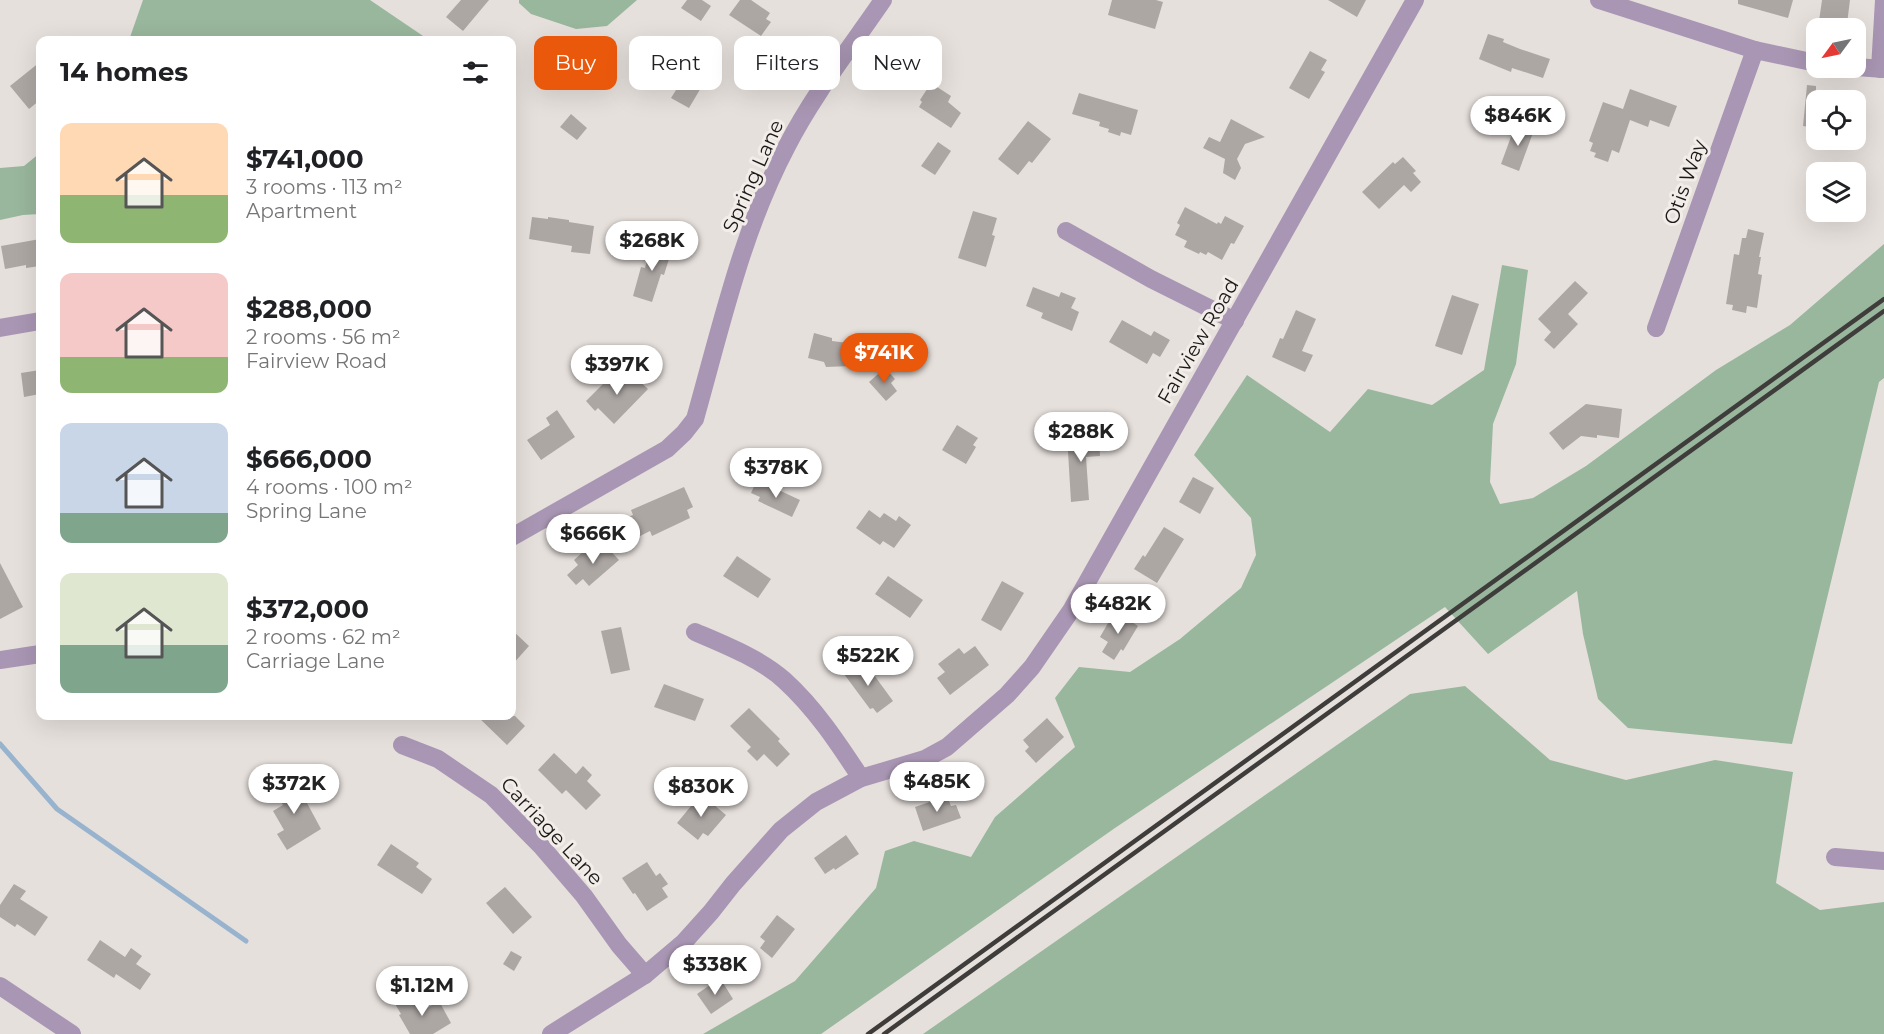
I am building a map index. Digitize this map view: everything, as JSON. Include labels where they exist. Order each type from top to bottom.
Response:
[{"type":"street","name":"Spring Lane","points":[[516,535],[667,449],[684,434],[694,419],[758,209],[787,145],[883,0]]},
{"type":"street","name":"Fairview Road","points":[[551,1034],[645,975],[684,942],[781,830],[816,802],[861,778],[925,759],[947,747],[1007,695],[1032,667],[1072,609],[1415,0]]},
{"type":"street","points":[[1599,0],[1755,50],[1806,61]]},
{"type":"street","points":[[1866,68],[1882,69],[1884,0]]},
{"type":"street","name":"Otis Way","points":[[1656,328],[1755,50]]},
{"type":"street","points":[[1066,231],[1151,279],[1235,321]]},
{"type":"street","points":[[0,328],[36,322]]},
{"type":"street","points":[[695,632],[743,653],[783,679],[832,734],[861,778]]},
{"type":"street","points":[[0,660],[36,655]]},
{"type":"street","name":"Carriage Lane","points":[[402,745],[438,759],[491,795],[584,896],[619,945],[645,975]]},
{"type":"street","points":[[1835,857],[1884,861]]},
{"type":"street","points":[[0,986],[72,1034]]},
{"type":"green space","points":[[143,0],[370,0],[423,36],[130,36]]},
{"type":"green space","points":[[519,0],[637,0],[607,26],[576,29],[531,14],[519,3]]},
{"type":"green space","points":[[36,156],[36,214],[0,220],[0,168],[24,166]]},
{"type":"green space","points":[[1884,244],[1884,378],[1879,382],[1792,744],[1628,728],[1598,699],[1583,634],[1577,591],[1488,654],[1445,607],[1115,828],[821,1034],[703,1034],[795,981],[876,888],[885,851],[914,841],[971,857],[995,817],[1075,747],[1055,698],[1079,667],[1130,672],[1180,639],[1241,588],[1256,555],[1251,518],[1194,455],[1247,375],[1330,432],[1368,389],[1432,405],[1484,370],[1502,265],[1528,270],[1516,364],[1493,424],[1490,482],[1500,504],[1533,498],[1586,466],[1716,370],[1790,325]]},
{"type":"green space","points":[[1465,686],[1550,760],[1626,780],[1715,760],[1793,772],[1776,883],[1820,910],[1884,902],[1884,1034],[923,1034],[1410,694]]},
{"type":"building","points":[[461,0],[489,0],[463,31],[446,17]]},
{"type":"building","points":[[687,0],[702,0],[711,6],[701,21],[681,8]]},
{"type":"building","points":[[740,0],[751,0],[770,13],[766,19],[771,22],[761,36],[729,15]]},
{"type":"building","points":[[1112,0],[1163,2],[1155,29],[1108,15]]},
{"type":"building","points":[[1328,0],[1366,0],[1357,17]]},
{"type":"building","points":[[1738,0],[1793,0],[1788,18],[1738,4]]},
{"type":"building","points":[[1822,0],[1850,0],[1848,18],[1819,18]]},
{"type":"building","points":[[1488,34],[1504,39],[1503,42],[1520,49],[1550,59],[1543,78],[1512,68],[1511,72],[1479,59]]},
{"type":"building","points":[[1310,51],[1327,60],[1321,70],[1325,72],[1309,99],[1289,88]]},
{"type":"building","points":[[36,65],[36,103],[29,109],[10,86]]},
{"type":"building","points":[[1807,85],[1816,86],[1816,90],[1807,90]]},
{"type":"building","points":[[1630,89],[1677,106],[1669,127],[1650,120],[1648,127],[1630,120],[1619,153],[1612,150],[1608,162],[1594,157],[1596,153],[1590,151],[1593,143],[1589,141],[1603,102],[1623,109]]},
{"type":"building","points":[[676,90],[700,90],[689,108],[671,98]]},
{"type":"building","points":[[926,90],[942,90],[951,96],[948,102],[961,113],[951,128],[919,107],[922,102],[920,100]]},
{"type":"building","points":[[1079,93],[1138,110],[1131,135],[1121,132],[1120,136],[1108,132],[1109,129],[1099,126],[1100,122],[1072,114]]},
{"type":"building","points":[[1806,95],[1806,126],[1803,126]]},
{"type":"building","points":[[571,114],[587,128],[577,140],[560,127]]},
{"type":"building","points":[[1231,119],[1265,137],[1245,144],[1237,159],[1241,168],[1235,180],[1223,173],[1225,159],[1203,148],[1209,137],[1220,142]]},
{"type":"building","points":[[1028,121],[1051,139],[1032,163],[1029,161],[1018,175],[998,159]]},
{"type":"building","points":[[1516,123],[1534,130],[1519,171],[1501,164]]},
{"type":"building","points":[[938,142],[951,151],[935,175],[921,166]]},
{"type":"building","points":[[1403,157],[1416,171],[1413,173],[1421,182],[1411,192],[1404,185],[1379,209],[1362,192],[1393,162],[1395,164]]},
{"type":"building","points":[[1185,207],[1217,224],[1218,222],[1221,224],[1225,216],[1244,226],[1222,260],[1208,252],[1206,255],[1200,252],[1199,254],[1184,247],[1187,241],[1175,235],[1180,225],[1177,223]]},
{"type":"building","points":[[973,211],[997,218],[992,235],[995,236],[986,267],[958,258]]},
{"type":"building","points":[[532,217],[569,220],[569,222],[594,226],[590,254],[571,252],[572,246],[529,239]]},
{"type":"building","points":[[1748,229],[1764,233],[1759,257],[1761,257],[1758,274],[1762,275],[1757,308],[1747,306],[1746,313],[1732,310],[1733,305],[1726,304],[1734,254],[1739,255],[1742,238],[1746,238]]},
{"type":"building","points":[[36,240],[36,267],[26,268],[26,265],[5,269],[1,246]]},
{"type":"building","points":[[652,243],[672,249],[652,302],[633,296],[641,267],[645,268]]},
{"type":"building","points":[[1575,281],[1588,293],[1568,314],[1578,324],[1554,349],[1544,340],[1551,332],[1538,319]]},
{"type":"building","points":[[1033,287],[1059,297],[1061,292],[1076,298],[1071,308],[1079,312],[1072,331],[1041,318],[1043,313],[1026,306]]},
{"type":"building","points":[[1452,295],[1479,304],[1462,355],[1435,346]]},
{"type":"building","points":[[1296,310],[1316,319],[1302,351],[1313,355],[1305,372],[1272,357]]},
{"type":"building","points":[[1122,320],[1151,336],[1154,331],[1170,340],[1160,357],[1153,353],[1147,364],[1109,342]]},
{"type":"building","points":[[814,333],[832,338],[832,341],[848,343],[851,366],[826,367],[824,362],[808,358]]},
{"type":"building","points":[[885,368],[895,379],[891,383],[897,391],[886,401],[869,382]]},
{"type":"building","points":[[36,371],[36,395],[24,397],[21,373]]},
{"type":"building","points":[[615,372],[624,382],[632,374],[648,389],[614,424],[598,408],[595,411],[586,401]]},
{"type":"building","points":[[1586,404],[1622,409],[1619,438],[1597,435],[1597,438],[1581,436],[1563,450],[1549,433]]},
{"type":"building","points":[[557,410],[575,437],[541,460],[527,440],[550,425],[546,418]]},
{"type":"building","points":[[957,425],[978,438],[973,445],[976,447],[966,464],[942,450]]},
{"type":"building","points":[[1099,433],[1100,456],[1086,457],[1089,500],[1071,502],[1067,435]]},
{"type":"building","points":[[1193,477],[1214,488],[1200,514],[1179,502]]},
{"type":"building","points":[[757,480],[800,500],[792,517],[758,501],[760,497],[751,493]]},
{"type":"building","points":[[684,487],[693,507],[687,510],[690,518],[652,536],[650,531],[634,539],[624,519],[633,515],[631,510]]},
{"type":"building","points":[[869,510],[880,518],[884,513],[896,521],[899,516],[911,525],[894,548],[883,541],[880,545],[856,528]]},
{"type":"building","points":[[1164,527],[1184,539],[1157,583],[1134,569],[1143,555],[1145,557]]},
{"type":"building","points":[[603,543],[619,560],[589,586],[583,579],[576,585],[567,575],[578,565],[574,560],[585,550],[589,555]]},
{"type":"building","points":[[737,556],[771,579],[758,598],[723,576]]},
{"type":"building","points":[[0,563],[23,607],[0,619]]},
{"type":"building","points":[[888,576],[923,600],[910,618],[875,594]]},
{"type":"building","points":[[1002,581],[1024,593],[1001,631],[981,620]]},
{"type":"building","points":[[1115,611],[1138,626],[1123,651],[1121,649],[1114,660],[1102,652],[1108,642],[1100,637]]},
{"type":"building","points":[[621,627],[630,670],[611,674],[601,631]]},
{"type":"building","points":[[516,634],[529,646],[516,661]]},
{"type":"building","points":[[975,646],[989,665],[950,695],[937,678],[945,672],[938,664],[959,648],[964,654]]},
{"type":"building","points":[[863,660],[893,701],[877,713],[873,708],[870,709],[844,674]]},
{"type":"building","points":[[664,684],[704,699],[695,721],[654,707]]},
{"type":"building","points":[[749,708],[780,739],[778,741],[790,754],[777,767],[764,754],[757,761],[747,751],[751,747],[730,726]]},
{"type":"building","points":[[516,717],[525,726],[507,745],[481,720],[516,720]]},
{"type":"building","points":[[1047,718],[1064,737],[1036,763],[1025,751],[1029,747],[1023,740]]},
{"type":"building","points":[[554,753],[576,774],[583,766],[592,775],[587,781],[601,795],[586,810],[566,790],[562,794],[538,770]]},
{"type":"building","points":[[293,777],[321,829],[287,850],[277,834],[284,830],[273,811],[283,805],[273,789]]},
{"type":"building","points":[[701,794],[726,815],[708,836],[703,833],[698,840],[677,823]]},
{"type":"building","points":[[947,796],[951,806],[956,805],[961,818],[923,831],[915,807]]},
{"type":"building","points":[[846,835],[859,854],[825,874],[814,858]]},
{"type":"building","points":[[391,844],[419,863],[416,867],[432,879],[422,894],[377,865]]},
{"type":"building","points":[[647,862],[656,876],[660,873],[668,884],[662,888],[668,897],[647,911],[622,878]]},
{"type":"building","points":[[14,884],[26,891],[20,899],[48,917],[35,936],[17,924],[15,927],[0,917],[0,905]]},
{"type":"building","points":[[505,887],[532,917],[513,934],[486,903]]},
{"type":"building","points":[[777,915],[795,929],[772,958],[760,948],[765,941],[760,937]]},
{"type":"building","points":[[100,940],[125,957],[131,948],[142,956],[136,964],[151,974],[140,990],[116,974],[114,978],[87,960]]},
{"type":"building","points":[[511,951],[522,957],[514,971],[503,964]]},
{"type":"building","points":[[720,978],[733,999],[711,1014],[697,994]]},
{"type":"building","points":[[410,996],[420,1012],[439,1001],[451,1023],[433,1034],[410,1034],[395,1004]]},
{"type":"waterway","points":[[0,744],[57,809],[246,941]]},
{"type":"railway","points":[[868,1034],[1884,299]]},
{"type":"railway","points":[[884,1034],[1884,311]]}]
